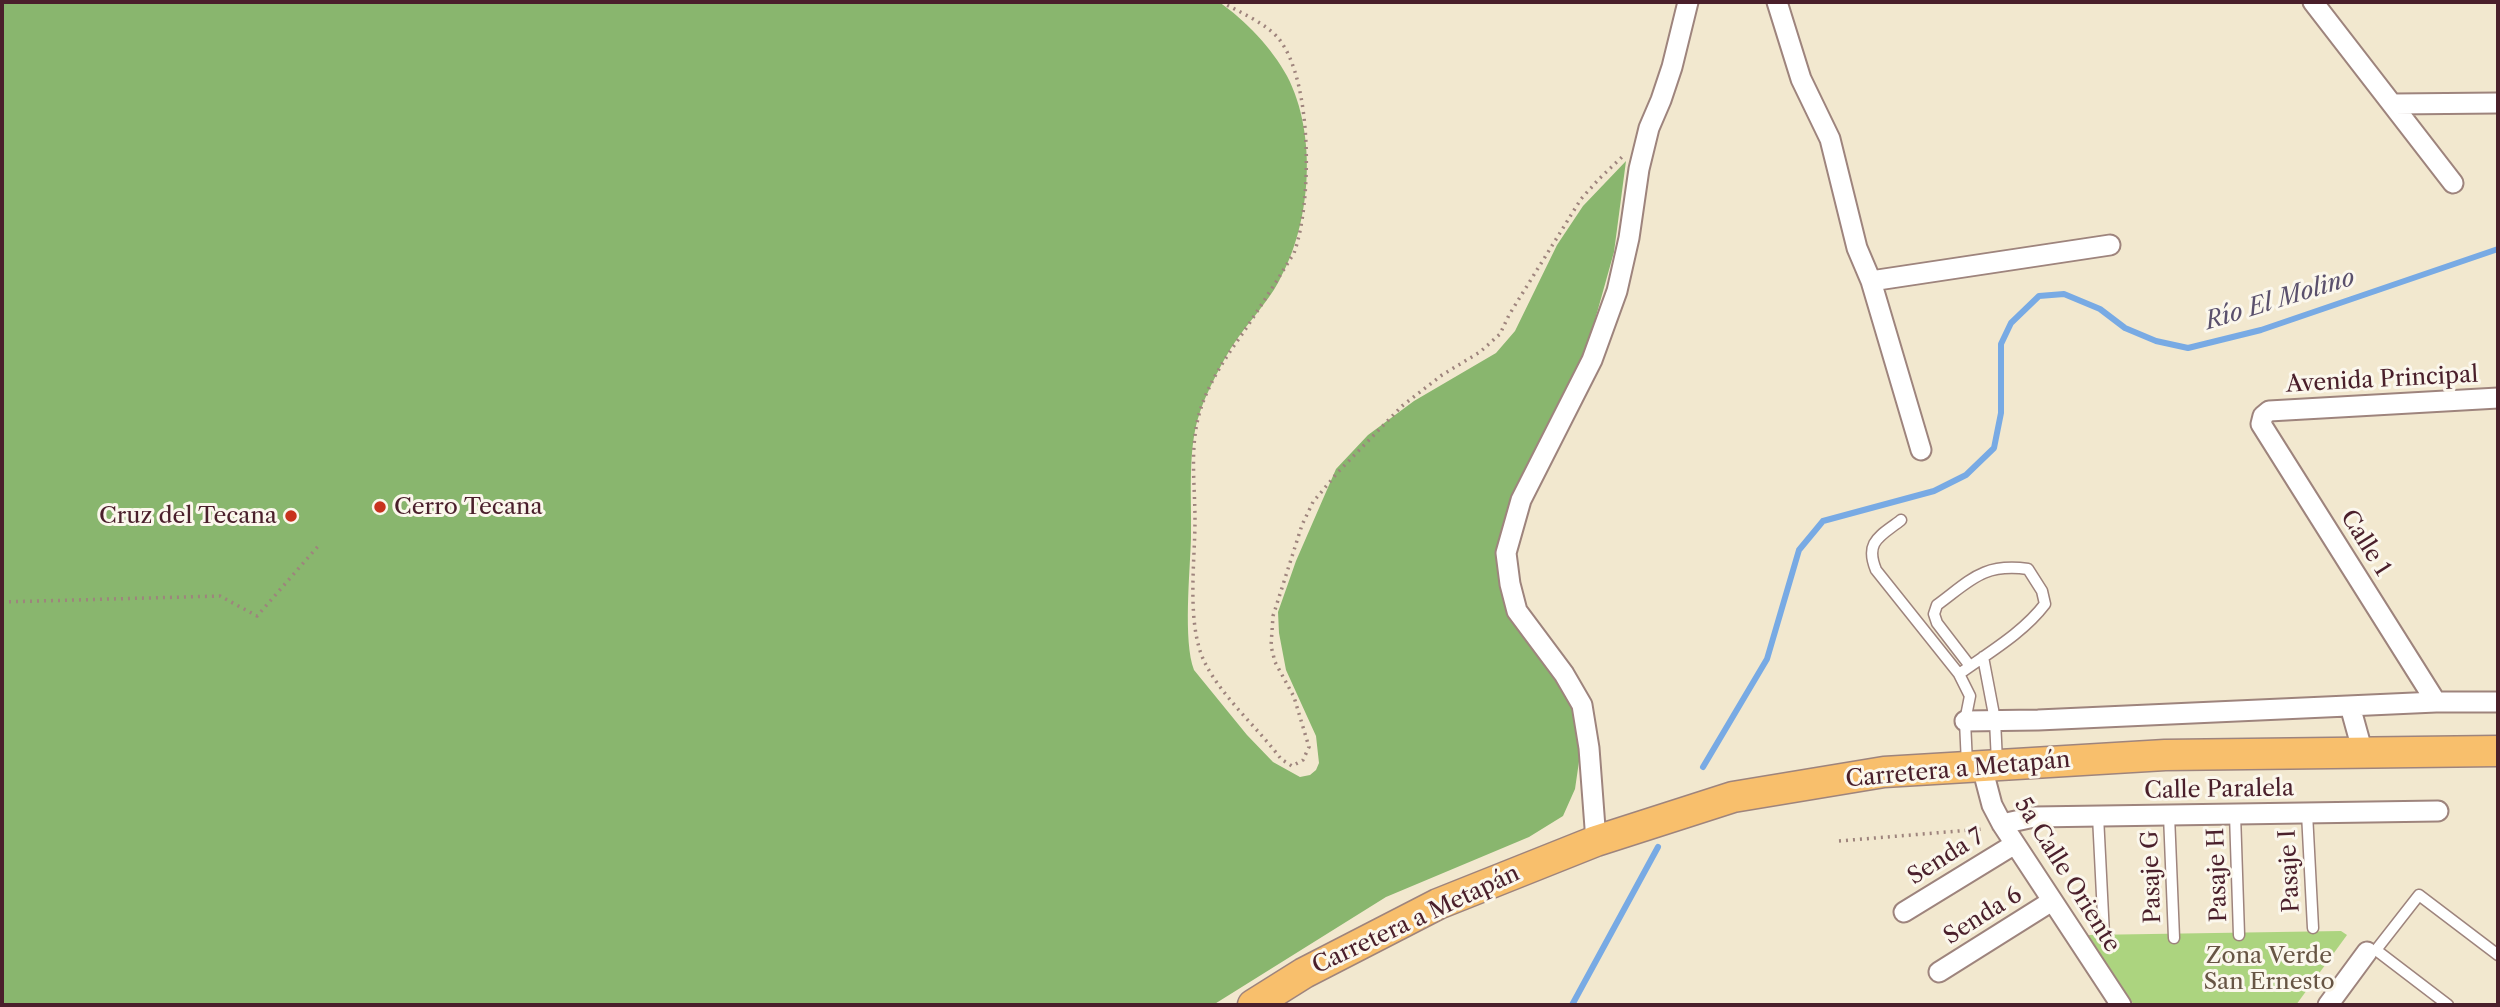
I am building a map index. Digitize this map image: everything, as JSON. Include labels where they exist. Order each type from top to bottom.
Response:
[{"type":"main road","name":"Carretera a Metapán","points":[[1253,1005],[1304,973],[1438,904],[1596,841],[1733,797],[1884,772],[2165,755],[2498,751]]},
{"type":"street","points":[[1596,841],[1589,748],[1582,705],[1564,674],[1517,611],[1506,553],[1521,500],[1592,360],[1617,291],[1629,238],[1639,169],[1648,133],[1672,67],[1688,2]]},
{"type":"street","points":[[1777,2],[1801,79],[1830,139],[1857,248],[1871,281],[1921,450]]},
{"type":"street","points":[[2313,2],[2453,183]]},
{"type":"street","points":[[2394,104],[2498,103]]},
{"type":"street","points":[[1871,281],[2110,245]]},
{"type":"street","name":"Avenida Principal","points":[[2269,411],[2498,398]]},
{"type":"street","name":"Calle 1","points":[[2269,411],[2263,416],[2261,424],[2436,702]]},
{"type":"street","points":[[1965,721],[2436,702],[2498,702]]},
{"type":"street","points":[[2350,706],[2363,752]]},
{"type":"street","name":"5a Calle Oriente","points":[[1982,767],[1992,805],[2002,824],[2112,1002]]},
{"type":"street","name":"Calle Paralela","points":[[2002,824],[2034,817],[2438,811]]},
{"type":"street","name":"Senda 7","points":[[1904,912],[2015,844]]},
{"type":"street","name":"Senda 6","points":[[1939,972],[2052,901]]},
{"type":"street","points":[[2328,1005],[2372,951]]},
{"type":"lane","points":[[1902,520],[1874,541],[1870,555],[1877,569],[1959,674],[1970,696],[1965,721],[1982,767]]},
{"type":"lane","points":[[1959,674],[1983,657],[2034,619],[2045,604],[2042,591],[2028,569],[2012,567],[1984,571],[1937,605],[1934,614],[1937,623],[1970,666]]},
{"type":"lane","points":[[1982,767],[1995,720],[1983,657]]},
{"type":"lane","name":"Pasaje I","points":[[2307,813],[2312,928]]},
{"type":"lane","name":"Pasaje H","points":[[2235,814],[2239,935]]},
{"type":"lane","name":"Pasaje G","points":[[2169,815],[2174,938]]},
{"type":"lane","points":[[2098,816],[2104,935]]},
{"type":"lane","points":[[2448,1005],[2372,951],[2419,895],[2498,955]]},
{"type":"path","points":[[1221,2],[1278,38],[1292,61],[1306,120],[1306,165],[1301,233],[1294,253],[1217,371],[1201,407],[1194,456],[1193,565],[1196,629],[1199,649],[1216,681],[1281,759],[1292,766],[1303,760],[1309,747],[1294,697],[1275,662],[1271,646],[1273,616],[1302,525],[1313,502],[1402,406],[1442,374],[1480,352],[1500,334],[1581,199],[1648,133]]},
{"type":"path","points":[[2,602],[220,596],[257,616],[320,544]]},
{"type":"path","points":[[1839,841],[1982,829],[2002,824]]},
{"type":"green space","points":[[2,2],[1219,2],[1257,35],[1287,76],[1297,99],[1303,125],[1307,179],[1304,207],[1290,258],[1263,306],[1224,360],[1206,396],[1196,426],[1191,474],[1189,642],[1194,670],[1247,735],[1273,762],[1300,777],[1310,775],[1319,763],[1316,736],[1286,670],[1278,612],[1296,561],[1336,469],[1368,435],[1414,401],[1496,353],[1515,331],[1557,245],[1583,206],[1626,161],[1614,252],[1593,327],[1585,350],[1523,478],[1510,606],[1522,636],[1563,687],[1575,707],[1582,741],[1575,789],[1563,816],[1529,837],[1386,897],[1213,1005],[2,1005]]},
{"type":"green space","name":"Zona Verde San Ernesto","points":[[2341,931],[2347,935],[2296,1005],[2134,1005],[2088,935]]},
{"type":"waterway","name":"Río El Molino","points":[[1703,767],[1767,659],[1799,550],[1823,521],[1934,491],[1966,475],[1994,448],[2001,413],[2001,344],[2011,323],[2039,296],[2064,294],[2100,309],[2125,328],[2156,341],[2188,348],[2261,330],[2498,249]]},
{"type":"waterway","name":"Río El Molino","points":[[1572,1005],[1658,847]]},
{"type":"place","name":"Cerro Tecana","points":[[380,507]]},
{"type":"place","name":"Cruz del Tecana","points":[[291,516]]}]
